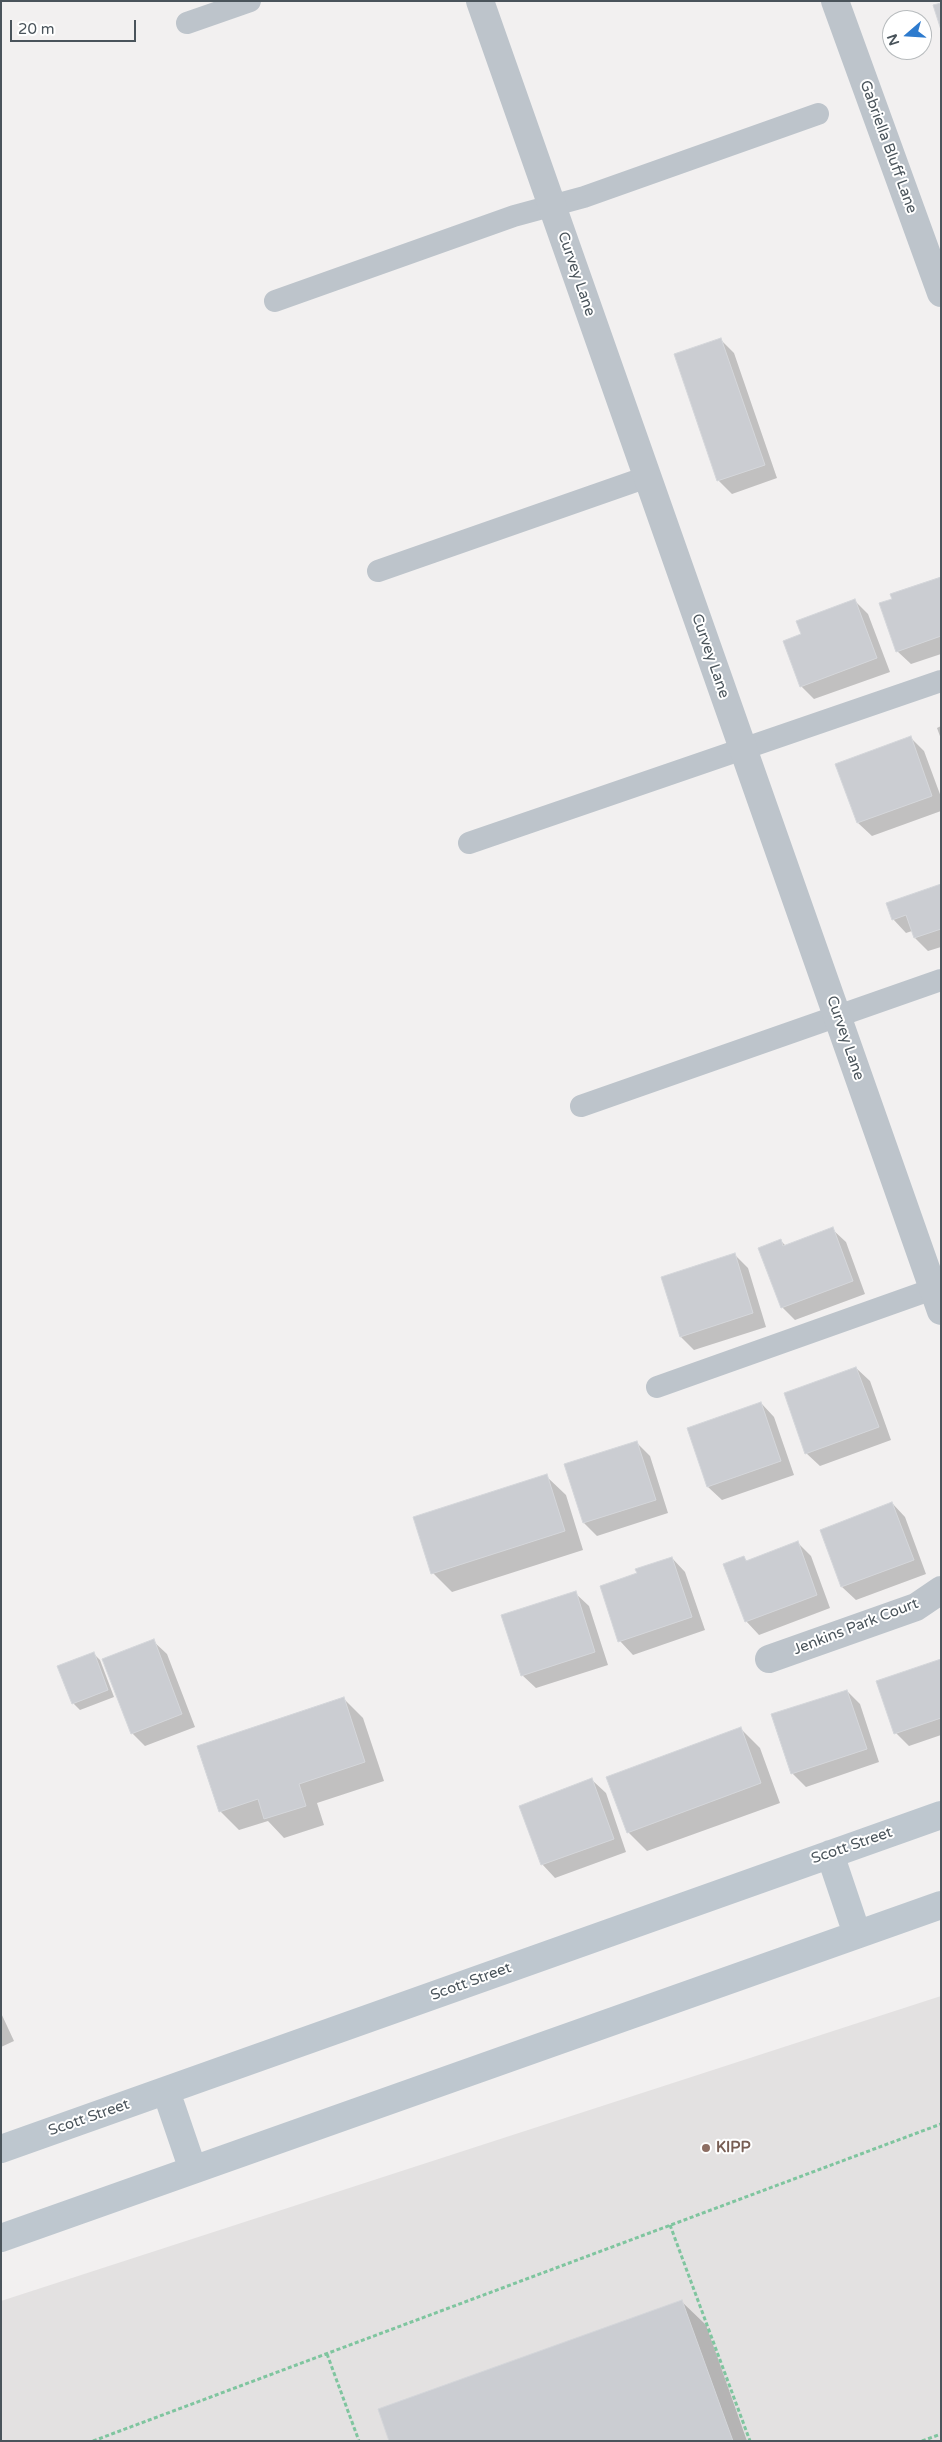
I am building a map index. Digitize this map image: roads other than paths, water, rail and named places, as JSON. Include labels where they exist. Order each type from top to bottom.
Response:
[{"type":"main road","name":"Scott Street","points":[[1,2149],[941,1815]]},
{"type":"main road","points":[[830,1854],[858,1934]]},
{"type":"main road","points":[[1,2238],[941,1905]]},
{"type":"main road","points":[[166,2091],[193,2170]]},
{"type":"street","name":"Curvey Lane","points":[[480,1],[937,1300]]},
{"type":"street","name":"Gabriella Bluff Lane","points":[[836,1],[941,293]]},
{"type":"street","name":"Jenkins Park Court","points":[[769,1659],[916,1607],[941,1590]]},
{"type":"lane","points":[[187,23],[250,1]]},
{"type":"lane","points":[[275,300],[514,216],[552,207],[818,114]]},
{"type":"lane","points":[[378,571],[647,477]]},
{"type":"lane","points":[[469,843],[941,681]]},
{"type":"lane","points":[[580,1106],[941,980]]},
{"type":"lane","points":[[657,1387],[937,1300]]},
{"type":"place","name":"KIPP","points":[[706,2148]]}]
